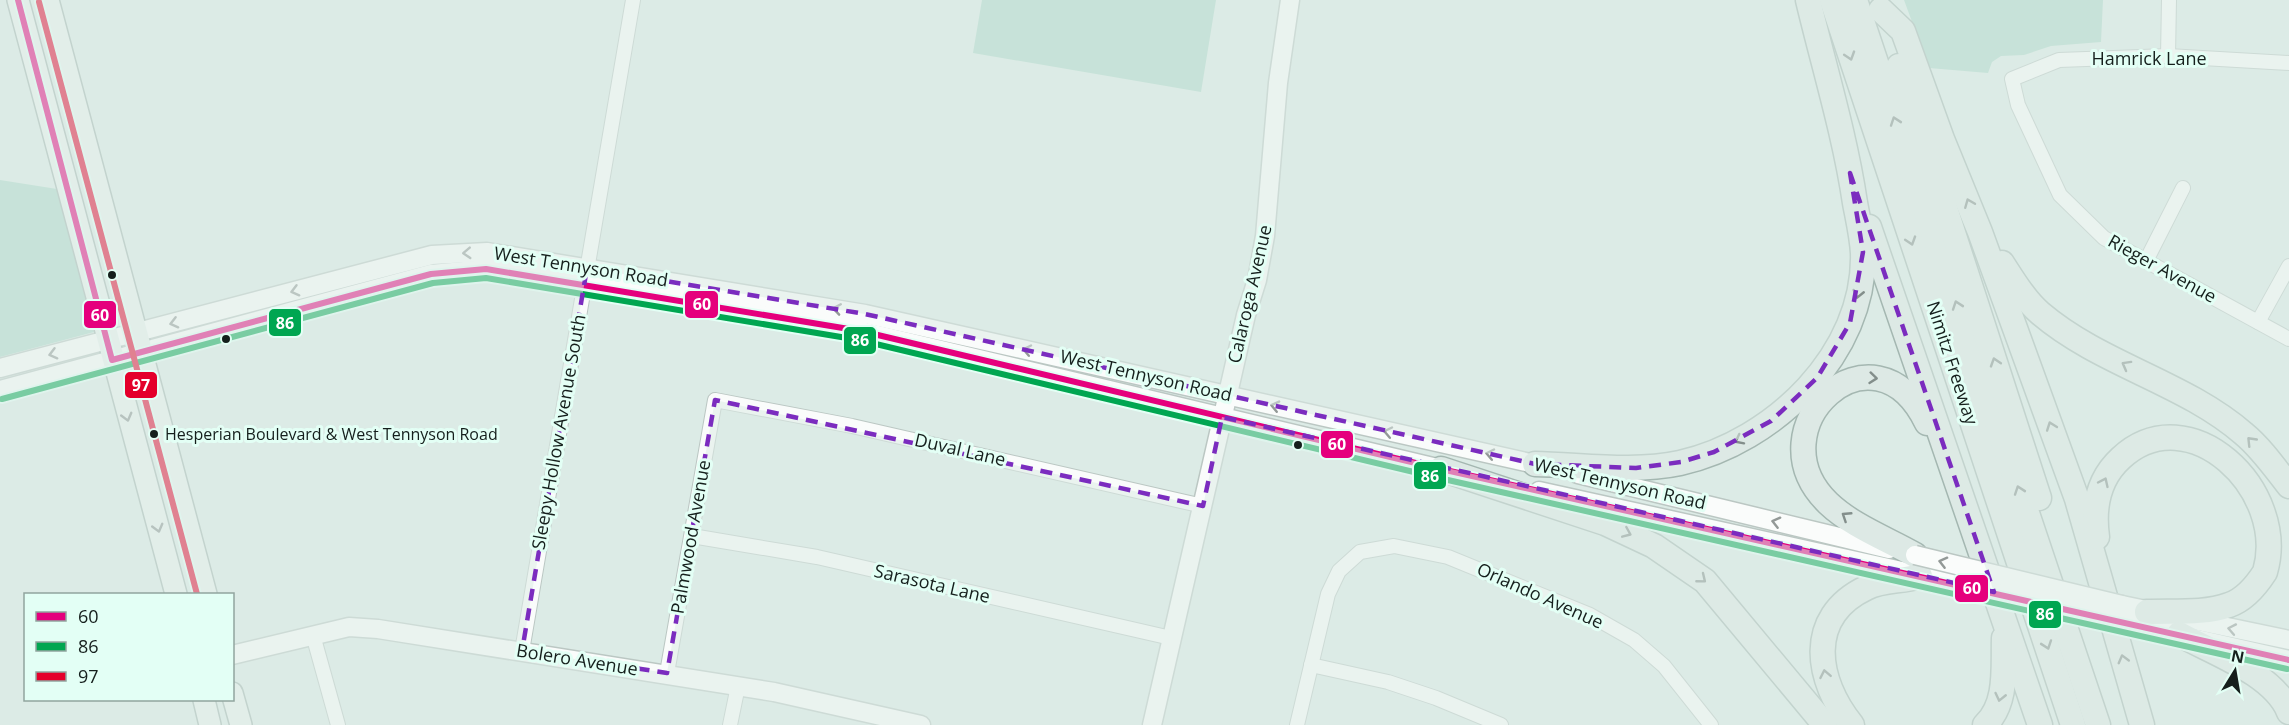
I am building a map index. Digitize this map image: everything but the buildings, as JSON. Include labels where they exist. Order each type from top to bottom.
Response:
[{"type":"highway","points":[[1808,0],[1851,173],[2040,725]]},
{"type":"highway","name":"Nimitz Freeway","points":[[1832,0],[2073,725]]},
{"type":"highway","points":[[1855,0],[2098,725]]},
{"type":"highway","points":[[1879,5],[1903,31],[1942,139],[1980,232],[2116,609]]},
{"type":"highway","points":[[1879,5],[2115,725]]},
{"type":"highway","points":[[1535,464],[1636,468],[1681,462],[1742,439],[1771,421],[1796,399],[1816,378],[1836,348],[1850,323],[1857,302],[1863,252],[1851,173]]},
{"type":"highway","points":[[1980,232],[2017,286],[2039,312],[2064,331],[2178,390],[2245,434],[2289,486]]},
{"type":"highway","points":[[1852,725],[1829,692],[1825,676],[1822,656],[1828,623],[1842,603],[1865,588],[1887,581],[1917,566],[1841,514],[1828,502],[1810,478],[1804,453],[1804,433],[1809,417],[1818,403],[1846,381],[1862,377],[1887,380],[1896,384],[1919,406],[1962,496]]},
{"type":"highway","points":[[2141,722],[2095,521],[2100,489],[2113,465],[2133,449],[2159,438],[2187,439],[2219,448],[2253,473],[2269,497],[2276,522],[2275,550],[2272,560],[2249,592],[2228,606],[2147,612]]},
{"type":"highway","points":[[1441,469],[1605,523],[1654,546],[1705,581],[1825,725]]},
{"type":"highway","points":[[1985,725],[1997,709],[2001,694],[2005,623]]},
{"type":"highway","points":[[2179,634],[2253,674],[2272,687],[2289,712]]},
{"type":"main road","points":[[18,0],[106,339],[176,593]]},
{"type":"main road","points":[[48,0],[140,353],[206,593]]},
{"type":"main road","name":"Calaroga Avenue","points":[[1152,725],[1222,417],[1257,280],[1265,236],[1278,83],[1290,0]]},
{"type":"main road","name":"West Tennyson Road","points":[[0,368],[432,255],[487,252],[586,276],[861,331],[1441,469],[2116,609],[2179,634],[2289,660]]},
{"type":"main road","name":"West Tennyson Road","points":[[0,390],[431,274],[486,268],[586,276],[865,314],[1535,464],[1917,566],[1965,585],[2147,612],[2289,640]]},
{"type":"main road","name":"Bolero Avenue","points":[[234,655],[349,627],[378,629],[667,673],[738,686],[872,719],[921,725]]},
{"type":"main road","points":[[234,700],[241,725]]},
{"type":"main road","points":[[204,701],[210,725]]},
{"type":"street","name":"Sleepy Hollow Avenue South","points":[[522,651],[633,0]]},
{"type":"street","points":[[2168,56],[2169,0]]},
{"type":"street","name":"Hamrick Lane","points":[[2012,79],[2059,60],[2168,56],[2289,63]]},
{"type":"street","name":"Rieger Avenue","points":[[2012,79],[2018,105],[2060,195],[2104,238],[2289,339]]},
{"type":"street","points":[[2146,261],[2183,188]]},
{"type":"street","points":[[2258,322],[2289,266]]},
{"type":"street","name":"Duval Lane","points":[[715,400],[852,426],[1203,506]]},
{"type":"street","name":"Palmwood Avenue","points":[[667,673],[715,400]]},
{"type":"street","name":"Sarasota Lane","points":[[692,536],[817,557],[1171,638]]},
{"type":"street","name":"Orlando Avenue","points":[[1311,665],[1328,594],[1339,571],[1360,552],[1394,546],[1421,549],[1471,565],[1590,615],[1634,640],[1664,666],[1711,725]]},
{"type":"street","points":[[313,635],[338,725]]},
{"type":"street","points":[[1297,725],[1311,665],[1388,682],[1436,698],[1501,725]]},
{"type":"street","points":[[730,725],[738,686]]},
{"type":"highlighted area","points":[[1850,173],[1994,592],[1222,417],[1203,506],[715,400],[667,673],[522,651],[587,268],[865,314],[1535,464],[1636,468],[1681,462],[1714,452],[1771,421],[1795,399],[1817,378],[1850,323],[1863,252]]},
{"type":"green space","points":[[982,0],[1216,0],[1201,92],[973,53]]},
{"type":"green space","points":[[1904,0],[2103,0],[2101,42],[2051,46],[2024,55],[2001,56],[1992,62],[1988,73],[1929,68]]},
{"type":"green space","points":[[0,180],[57,189],[94,332],[0,357]]},
{"type":"transit line","name":"60","points":[[18,0],[112,360],[431,274],[486,269],[861,331],[1441,469],[2289,660]]},
{"type":"transit line","name":"97","points":[[39,2],[197,593]]},
{"type":"transit line","name":"86","points":[[2,399],[433,283],[486,278],[859,340],[1439,478],[2287,669]]},
{"type":"place","name":"Hesperian Boulevard & West Tennyson Road","points":[[154,434]]}]
